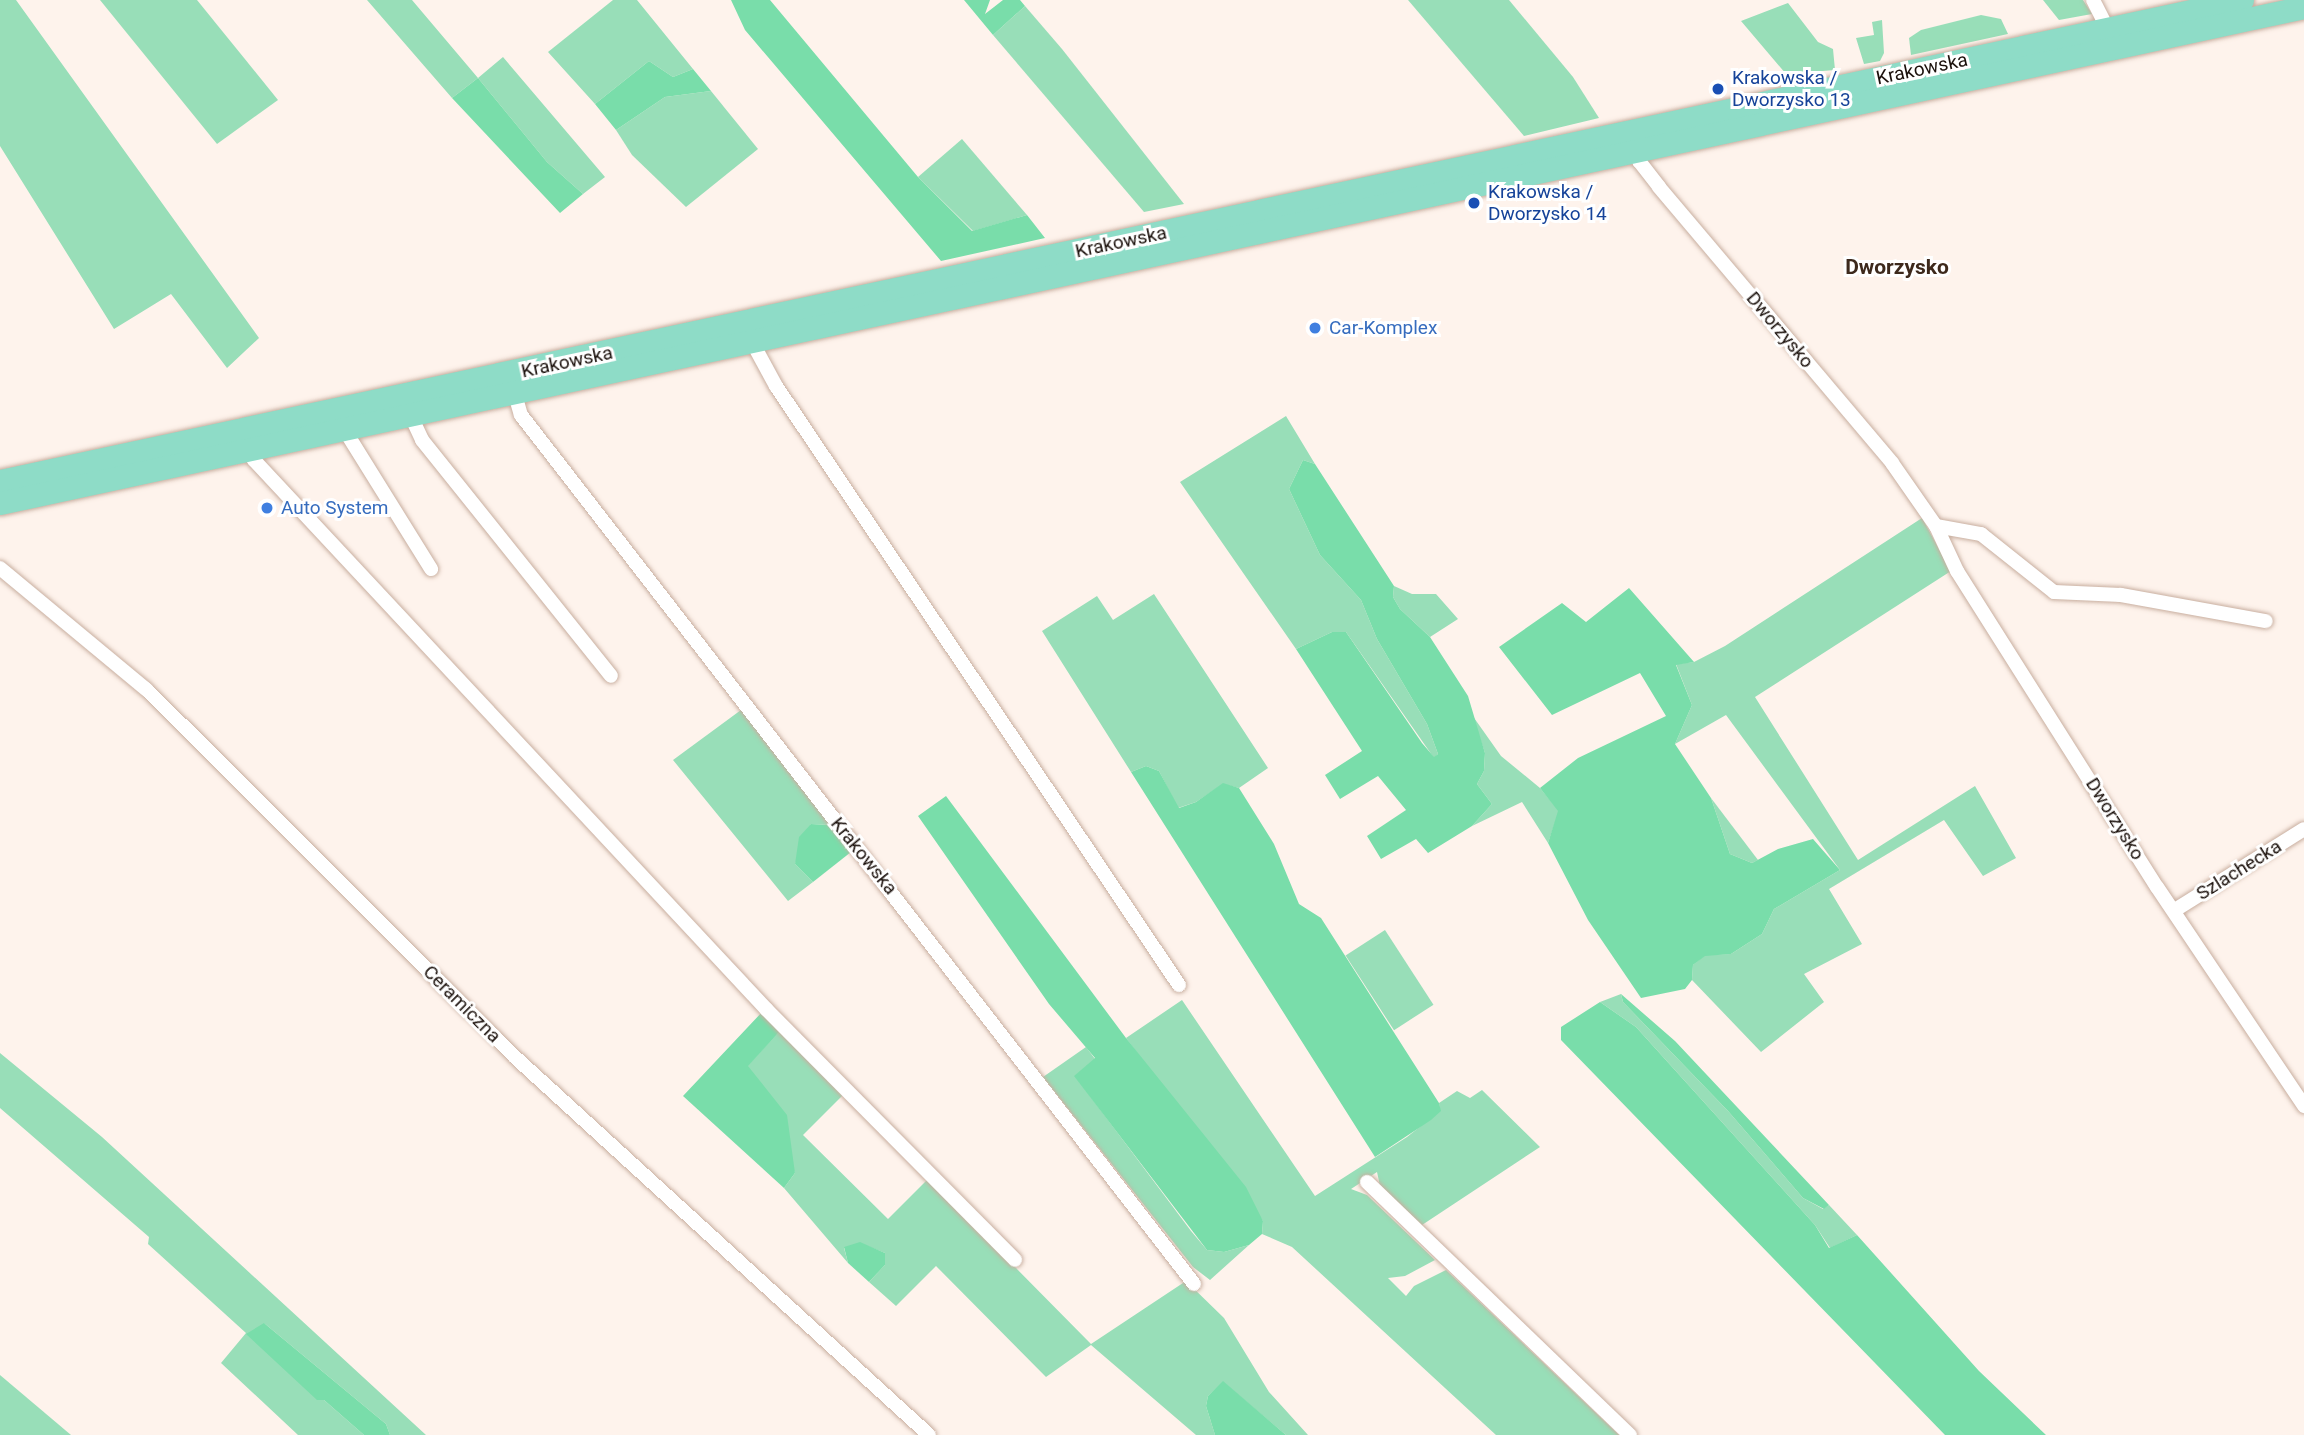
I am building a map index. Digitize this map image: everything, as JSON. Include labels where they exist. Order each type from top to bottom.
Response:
[{"type":"main road","name":"Krakowska","points":[[0,503],[751,340],[1634,142],[2108,29],[2242,0]]},
{"type":"main road","name":"Krakowska","points":[[0,481],[1634,142],[2304,7]]},
{"type":"street","points":[[2093,0],[2108,29]]},
{"type":"street","name":"Dworzysko","points":[[1634,142],[1659,187],[1892,463],[1936,526],[1958,570],[2304,1106]]},
{"type":"street","points":[[751,340],[776,386],[1179,985]]},
{"type":"street","name":"Krakowska","points":[[514,391],[521,415],[1194,1284]]},
{"type":"street","points":[[410,414],[422,440],[611,676]]},
{"type":"street","points":[[344,429],[431,569]]},
{"type":"street","points":[[249,449],[254,460],[767,1010],[1014,1260]]},
{"type":"street","points":[[1936,526],[1981,534],[2054,592],[2121,595],[2266,621]]},
{"type":"street","name":"Ceramiczna","points":[[0,568],[146,690],[516,1058],[929,1435]]},
{"type":"street","name":"Szlachecka","points":[[2175,910],[2304,829]]},
{"type":"street","points":[[1367,1182],[1630,1435]]},
{"type":"green space","points":[[0,0],[16,0],[259,338],[227,368],[171,294],[114,329],[0,146]]},
{"type":"green space","points":[[100,0],[197,0],[278,100],[217,144]]},
{"type":"green space","points":[[367,0],[412,0],[478,78],[452,98]]},
{"type":"green space","points":[[613,0],[637,0],[693,69],[673,77],[649,61],[595,104],[548,52]]},
{"type":"green space","points":[[731,0],[770,0],[918,177],[972,231],[1027,215],[1045,238],[941,261],[745,30]]},
{"type":"green space","points":[[964,0],[990,0],[985,14],[1003,0],[1020,0],[1025,6],[993,35]]},
{"type":"green space","points":[[1408,0],[1509,0],[1573,77],[1599,118],[1524,136]]},
{"type":"green space","points":[[2043,0],[2083,0],[2092,14],[2059,20]]},
{"type":"green space","points":[[1788,3],[1818,42],[1833,49],[1835,70],[1786,74],[1741,21]]},
{"type":"green space","points":[[1025,6],[1184,204],[1144,212],[993,35]]},
{"type":"green space","points":[[1981,15],[2001,19],[2008,34],[1911,55],[1909,38],[1921,30]]},
{"type":"green space","points":[[1882,20],[1884,53],[1880,61],[1864,64],[1856,38],[1874,35],[1872,22]]},
{"type":"green space","points":[[503,57],[605,177],[583,194],[547,162],[478,78]]},
{"type":"green space","points":[[649,61],[673,77],[693,69],[711,91],[665,97],[616,130],[595,104]]},
{"type":"green space","points":[[478,78],[547,162],[583,194],[560,213],[452,98]]},
{"type":"green space","points":[[711,91],[758,149],[686,207],[632,155],[616,130],[665,97]]},
{"type":"green space","points":[[962,139],[1027,215],[973,231],[918,177]]},
{"type":"green space","points":[[1286,416],[1315,464],[1303,460],[1289,489],[1320,555],[1361,600],[1377,639],[1427,724],[1438,754],[1434,758],[1346,632],[1332,632],[1296,649],[1180,482]]},
{"type":"green space","points":[[1303,460],[1315,464],[1394,586],[1393,597],[1400,609],[1430,637],[1468,696],[1485,753],[1484,771],[1477,784],[1492,804],[1472,826],[1428,853],[1416,839],[1381,859],[1367,836],[1406,810],[1378,776],[1340,799],[1325,775],[1362,751],[1296,649],[1332,632],[1346,632],[1422,743],[1434,757],[1438,754],[1427,724],[1377,639],[1361,600],[1320,555],[1289,489]]},
{"type":"green space","points":[[1922,518],[1951,571],[1755,697],[1858,860],[1975,786],[2016,858],[1983,876],[1944,820],[1829,889],[1862,944],[1804,974],[1824,1002],[1761,1052],[1692,980],[1693,965],[1705,955],[1731,954],[1762,934],[1774,909],[1840,870],[1726,715],[1675,744],[1692,705],[1676,664],[1694,662],[1725,646]]},
{"type":"green space","points":[[1394,586],[1412,594],[1436,594],[1458,619],[1430,637],[1400,609],[1393,597]]},
{"type":"green space","points":[[1629,588],[1694,662],[1676,665],[1692,705],[1675,744],[1711,798],[1730,854],[1752,863],[1778,849],[1813,839],[1840,870],[1774,909],[1762,934],[1731,954],[1705,956],[1693,965],[1692,980],[1685,989],[1641,998],[1588,920],[1548,843],[1558,811],[1540,788],[1578,758],[1666,716],[1640,673],[1552,715],[1499,647],[1562,603],[1586,622]]},
{"type":"green space","points":[[1154,594],[1268,768],[1239,788],[1223,784],[1196,802],[1178,808],[1159,771],[1146,766],[1131,772],[1042,631],[1097,596],[1113,620]]},
{"type":"green space","points":[[741,710],[830,825],[811,824],[795,864],[813,882],[788,901],[673,760]]},
{"type":"green space","points":[[1472,715],[1501,756],[1540,788],[1559,811],[1548,843],[1522,802],[1472,826],[1492,804],[1477,784],[1484,771],[1485,753]]},
{"type":"green space","points":[[1146,766],[1159,771],[1179,808],[1196,802],[1223,783],[1239,788],[1274,844],[1299,904],[1321,918],[1439,1103],[1441,1111],[1431,1120],[1375,1157],[1131,772]]},
{"type":"green space","points":[[946,796],[1126,1038],[1246,1187],[1263,1221],[1262,1234],[1249,1245],[1224,1252],[1207,1250],[1074,1076],[1095,1058],[1049,1004],[918,816]]},
{"type":"green space","points":[[1711,798],[1758,860],[1752,863],[1730,854]]},
{"type":"green space","points":[[811,824],[830,825],[851,852],[813,882],[795,864],[799,837]]},
{"type":"green space","points":[[1385,930],[1433,1005],[1394,1030],[1346,956]]},
{"type":"green space","points":[[1621,994],[1623,1002],[1728,1111],[1803,1198],[1823,1209],[1829,1205],[1857,1235],[1830,1248],[1815,1225],[1636,1027],[1600,1002]]},
{"type":"green space","points":[[1621,994],[1675,1041],[1829,1205],[1824,1209],[1803,1198],[1728,1111],[1623,1002]]},
{"type":"green space","points":[[1182,1000],[1315,1196],[1407,1137],[1440,1111],[1439,1103],[1457,1091],[1470,1098],[1482,1090],[1540,1147],[1422,1225],[1380,1186],[1377,1172],[1351,1189],[1367,1195],[1435,1260],[1405,1276],[1388,1278],[1406,1296],[1414,1286],[1446,1270],[1619,1435],[1496,1435],[1292,1247],[1262,1234],[1263,1221],[1126,1038]]},
{"type":"green space","points":[[1600,1002],[1636,1027],[1815,1225],[1829,1248],[1857,1235],[1979,1371],[2046,1435],[1945,1435],[1561,1040],[1561,1027]]},
{"type":"green space","points":[[763,1011],[781,1030],[748,1066],[787,1115],[795,1173],[784,1188],[683,1096]]},
{"type":"green space","points":[[781,1030],[843,1095],[803,1135],[888,1219],[928,1179],[1091,1344],[1186,1281],[1224,1318],[1269,1392],[1308,1435],[1286,1435],[1223,1382],[1208,1396],[1206,1406],[1215,1435],[1196,1435],[1091,1345],[1046,1377],[936,1266],[896,1306],[869,1282],[885,1265],[885,1253],[860,1243],[844,1248],[848,1263],[784,1188],[795,1173],[747,1066]]},
{"type":"green space","points":[[1086,1047],[1095,1059],[1075,1076],[1191,1231],[1207,1250],[1224,1252],[1249,1245],[1210,1280],[1193,1267],[1043,1077]]},
{"type":"green space","points":[[0,1053],[102,1137],[426,1435],[390,1435],[386,1424],[264,1323],[324,1400],[364,1435],[298,1435],[221,1363],[246,1333],[148,1244],[149,1237],[0,1108]]},
{"type":"green space","points":[[860,1242],[885,1253],[885,1265],[869,1282],[848,1263],[844,1247]]},
{"type":"green space","points":[[264,1323],[386,1424],[390,1435],[364,1435],[324,1400],[317,1400],[246,1334]]},
{"type":"green space","points":[[0,1375],[71,1435],[0,1435]]},
{"type":"green space","points":[[1223,1381],[1286,1435],[1215,1435],[1206,1406],[1208,1396]]},
{"type":"place","name":"Krakowska / Dworzysko 13","points":[[1718,89]]},
{"type":"place","name":"Krakowska / Dworzysko 14","points":[[1474,203]]},
{"type":"place","name":"Car-Komplex","points":[[1315,328]]},
{"type":"place","name":"Auto System","points":[[267,508]]},
{"type":"district","name":"Dworzysko","points":[[1897,267]]}]
